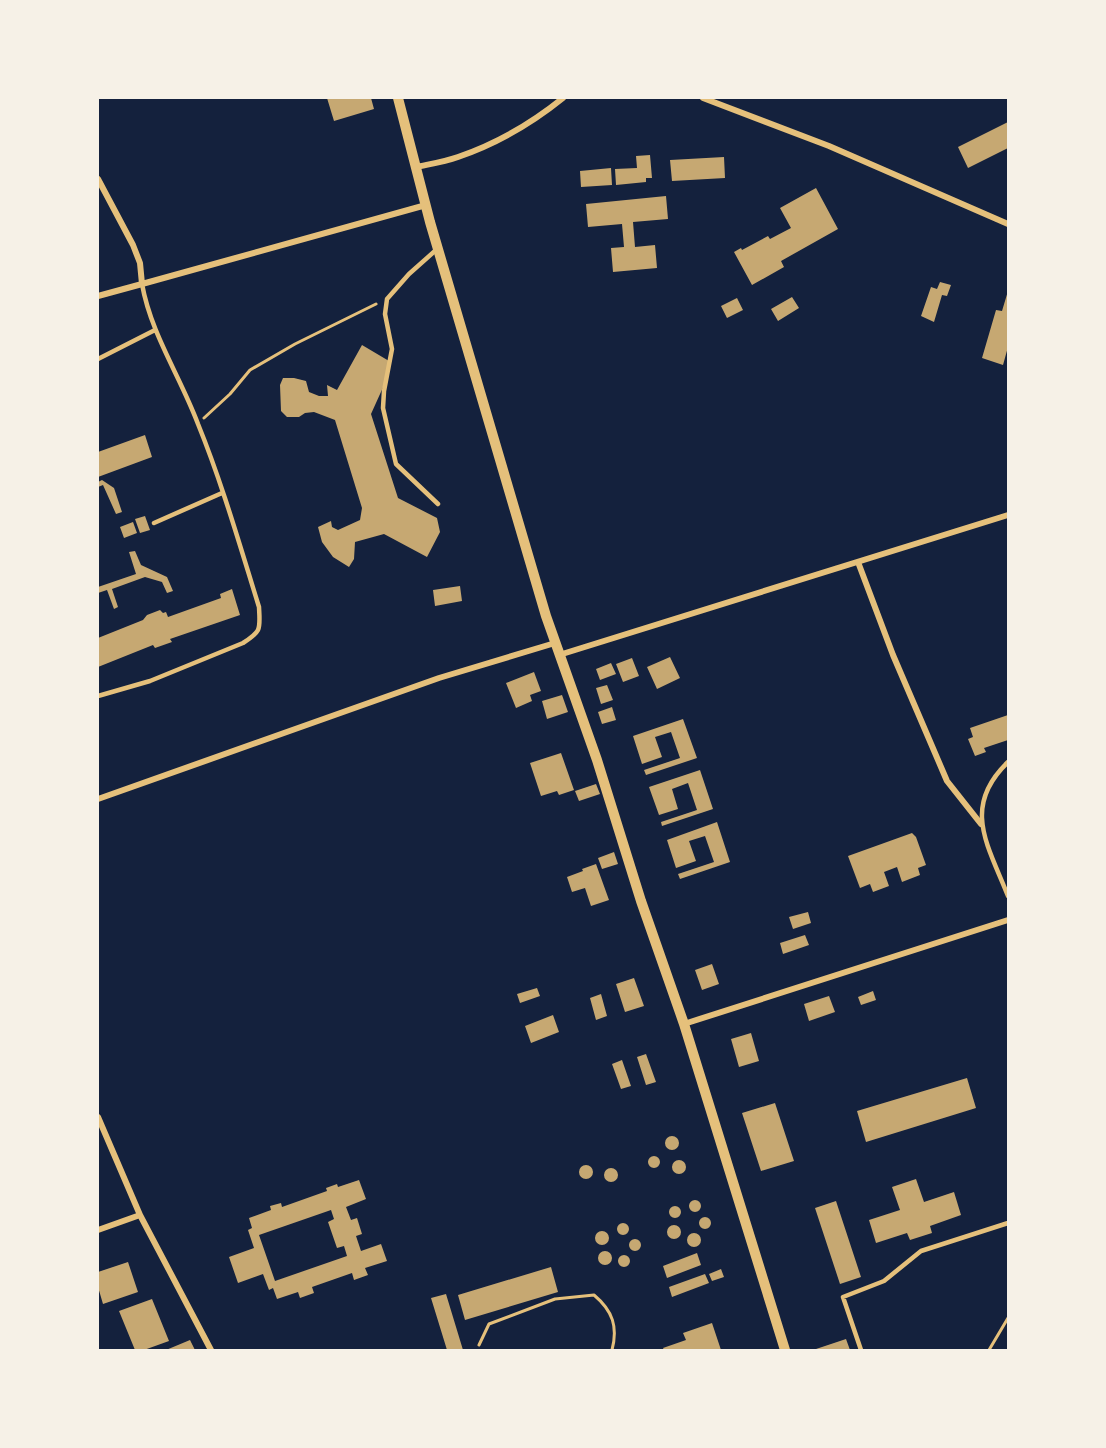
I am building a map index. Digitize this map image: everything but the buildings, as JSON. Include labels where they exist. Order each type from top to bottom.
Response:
[{"type":"street","points":[[398,98],[438,248],[555,643],[597,760],[641,902],[684,1024],[784,1350]]},
{"type":"street","points":[[416,167],[456,158],[487,145],[541,116],[563,98]]},
{"type":"street","points":[[703,98],[829,146],[1008,224]]},
{"type":"street","points":[[98,179],[133,246],[140,263],[142,284]]},
{"type":"street","points":[[98,296],[426,204]]},
{"type":"street","points":[[559,655],[1008,515]]},
{"type":"street","points":[[858,562],[892,655],[947,781],[981,824]]},
{"type":"street","points":[[98,799],[439,678],[555,643]]},
{"type":"street","points":[[684,1024],[1008,921]]},
{"type":"street","points":[[98,1117],[140,1215],[211,1350]]},
{"type":"street","points":[[98,1230],[140,1215]]},
{"type":"lane","points":[[438,248],[409,274],[387,299],[385,314],[392,349],[383,408],[396,464],[438,504]]},
{"type":"lane","points":[[98,696],[150,681],[224,651],[256,634],[260,624],[259,607],[222,493],[198,424],[155,330],[146,305],[142,284]]},
{"type":"lane","points":[[98,360],[155,330]]},
{"type":"lane","points":[[154,522],[222,493]]},
{"type":"lane","points":[[1008,762],[985,793],[981,807],[981,824],[1008,896]]},
{"type":"lane","points":[[861,1350],[843,1297],[884,1281],[921,1251],[1008,1223]]},
{"type":"path","points":[[198,424],[230,394],[250,370],[295,344],[387,299]]},
{"type":"path","points":[[479,1345],[489,1324],[555,1299],[594,1295],[608,1306],[616,1335],[612,1350]]},
{"type":"path","points":[[989,1350],[1008,1318]]}]
